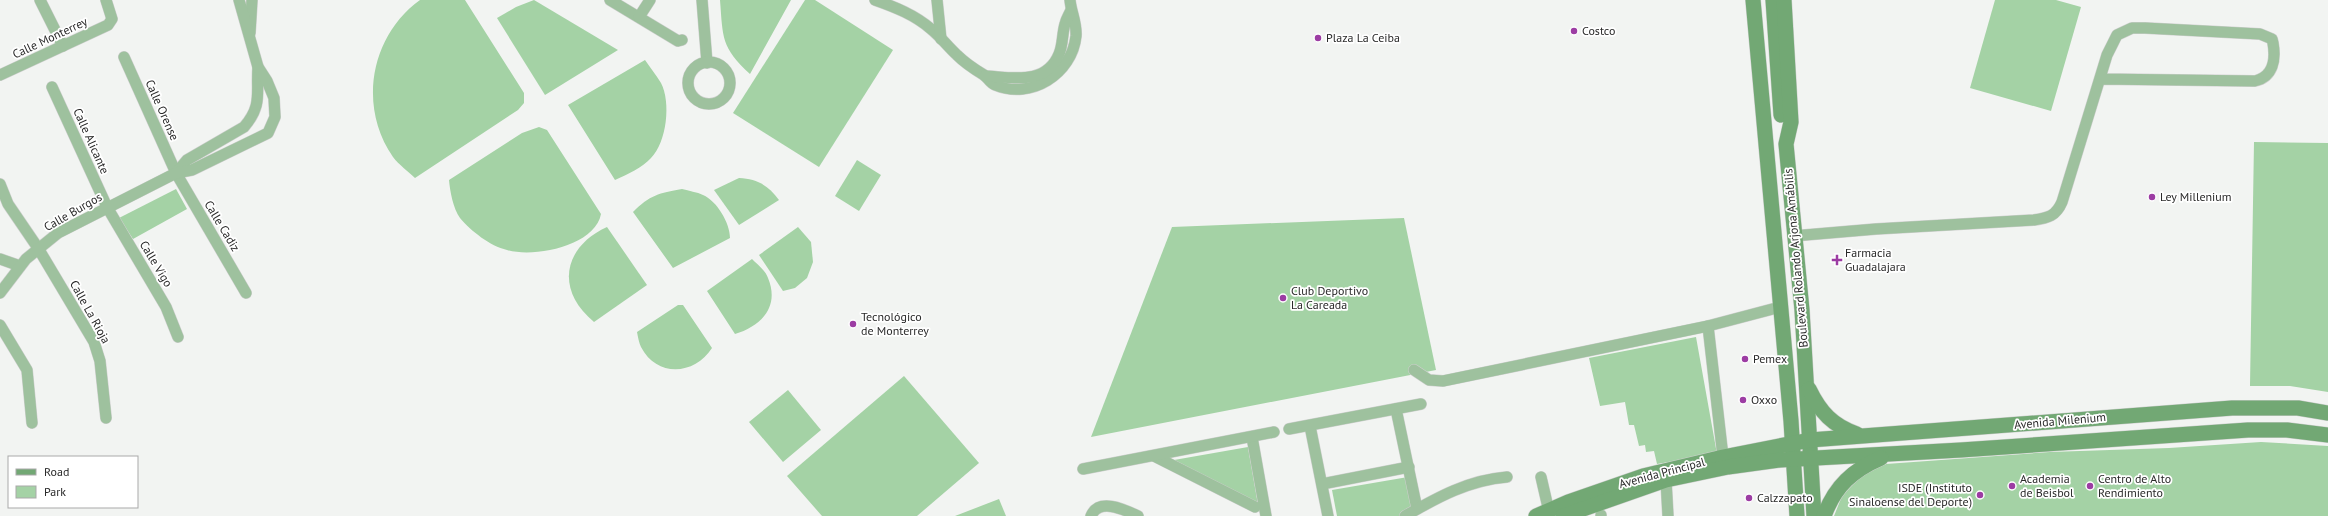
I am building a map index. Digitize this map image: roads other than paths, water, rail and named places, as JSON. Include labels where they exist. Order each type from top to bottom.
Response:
[{"type":"street","points":[[40,0],[63,46]]},
{"type":"street","name":"Calle Monterrey","points":[[3,74],[110,24],[112,17],[106,0]]},
{"type":"street","name":"Calle Burgos","points":[[176,173],[187,160],[239,130],[251,120],[258,105],[258,67],[250,36],[241,12],[239,0]]},
{"type":"street","points":[[250,36],[252,0]]},
{"type":"street","points":[[610,0],[678,41],[682,40]]},
{"type":"street","points":[[639,17],[650,0]]},
{"type":"street","points":[[702,0],[707,63]]},
{"type":"street","points":[[875,0],[908,13],[941,39],[968,66],[985,76],[1019,79],[1033,76],[1046,70],[1059,55],[1064,25],[1070,5]]},
{"type":"street","points":[[937,0],[941,39]]},
{"type":"street","name":"Boulevard Rolando Arjona Amábilis","points":[[1753,0],[1767,143],[1797,516]]},
{"type":"street","points":[[1762,0],[1775,104],[1786,144]]},
{"type":"street","points":[[1767,143],[1775,104],[1773,0]]},
{"type":"street","name":"Boulevard Rolando Arjona Amábilis","points":[[1784,0],[1791,122],[1786,144],[1807,384],[1814,516]]},
{"type":"street","points":[[1794,236],[1876,229],[2034,220],[2052,216],[2058,210],[2066,191],[2100,79],[2109,50],[2116,35],[2132,28],[2260,34],[2272,39],[2273,42],[2272,67],[2270,73],[2266,77],[2255,82],[2100,79]]},
{"type":"street","name":"Calle Orense","points":[[124,57],[176,173]]},
{"type":"street","points":[[0,63],[3,74]]},
{"type":"street","name":"Calle Burgos","points":[[0,293],[20,266],[38,248],[58,233],[106,207],[176,173],[192,170],[268,133],[274,123],[274,98],[267,81],[258,67]]},
{"type":"street","name":"Calle Alicante","points":[[52,87],[106,207]]},
{"type":"street","points":[[239,130],[244,146]]},
{"type":"street","points":[[210,147],[216,159]]},
{"type":"street","name":"Calle Cadiz","points":[[176,173],[246,293]]},
{"type":"street","name":"Calle La Rioja","points":[[0,184],[8,204],[38,248],[94,342],[100,361],[106,418]]},
{"type":"street","name":"Calle Vigo","points":[[106,207],[166,308],[178,337]]},
{"type":"street","points":[[0,259],[20,266]]},
{"type":"street","points":[[1414,370],[1429,380],[1443,381],[1708,326],[1780,307]]},
{"type":"street","points":[[0,325],[27,370],[32,423]]},
{"type":"street","points":[[1708,326],[1724,457]]},
{"type":"street","points":[[1807,384],[1823,413],[1830,420],[1843,429],[1860,435]]},
{"type":"street","points":[[1289,430],[1421,404]]},
{"type":"street","points":[[2264,430],[2265,408]]},
{"type":"street","name":"Avenida Milenium","points":[[1793,452],[1810,440],[1860,435],[2005,426],[2187,410],[2298,408],[2328,413]]},
{"type":"street","points":[[1396,409],[1417,509]]},
{"type":"street","points":[[1310,426],[1328,516]]},
{"type":"street","name":"Avenida Milenium","points":[[1793,452],[1811,458],[2264,430],[2328,435]]},
{"type":"street","points":[[1083,470],[1274,432]]},
{"type":"street","points":[[1252,437],[1260,511]]},
{"type":"street","name":"Avenida Principal","points":[[1545,514],[1620,483],[1724,457],[1793,452]]},
{"type":"street","name":"Avenida Principal","points":[[1563,516],[1666,480],[1793,452]]},
{"type":"street","points":[[1824,516],[1836,490],[1850,475],[1865,465],[1888,454]]},
{"type":"street","points":[[1154,456],[1260,511]]},
{"type":"street","points":[[1322,484],[1409,467]]},
{"type":"street","points":[[1405,516],[1463,486],[1482,479],[1507,476]]},
{"type":"street","points":[[1541,477],[1545,514]]},
{"type":"street","points":[[1666,480],[1668,516]]},
{"type":"street","points":[[1091,516],[1095,510],[1104,506],[1117,507],[1138,516]]},
{"type":"place","name":"Costco","points":[[1574,31]]},
{"type":"place","name":"Plaza La Ceiba","points":[[1318,38]]},
{"type":"place","name":"Ley Millenium","points":[[2152,197]]},
{"type":"place","name":"Farmacia Guadalajara","points":[[1837,260]]},
{"type":"place","name":"Club Deportivo La Careada","points":[[1283,298]]},
{"type":"place","name":"Tecnológico de Monterrey","points":[[853,324]]},
{"type":"place","name":"Pemex","points":[[1745,359]]},
{"type":"place","name":"Oxxo","points":[[1743,400]]},
{"type":"place","name":"Academia de Beisbol","points":[[2012,486]]},
{"type":"place","name":"Centro de Alto Rendimiento","points":[[2090,486]]},
{"type":"place","name":"ISDE (Instituto Sinaloense del Deporte)","points":[[1980,495]]},
{"type":"place","name":"Calzzapato","points":[[1749,498]]}]
